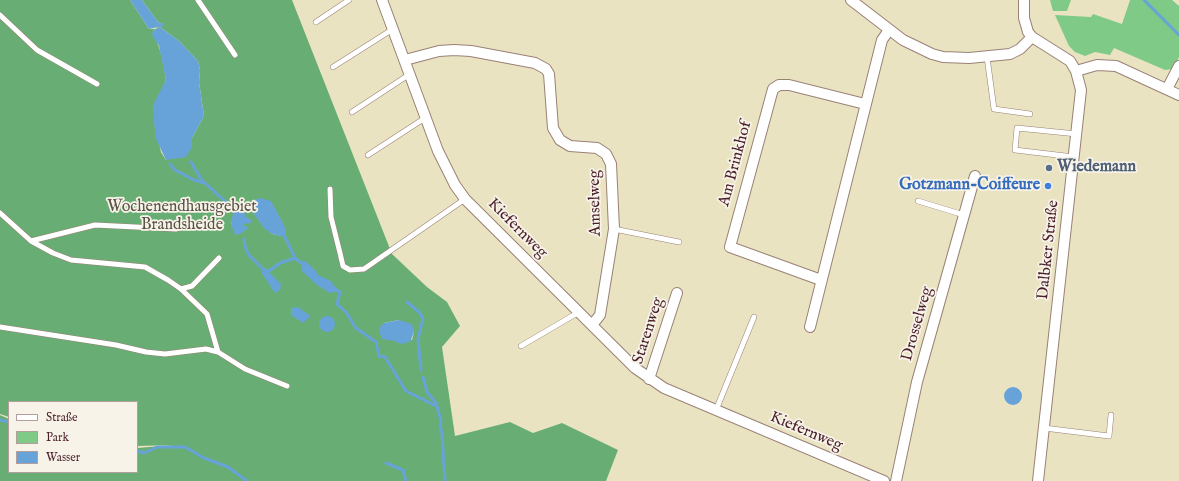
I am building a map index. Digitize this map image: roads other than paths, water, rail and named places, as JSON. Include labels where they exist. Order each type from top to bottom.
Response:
[{"type":"street","name":"Kiefernweg","points":[[382,0],[425,118],[446,170],[465,199],[635,368],[664,388],[884,481]]},
{"type":"street","points":[[851,0],[903,40],[932,54],[960,58],[1016,52],[1032,37],[1025,26],[1024,0]]},
{"type":"street","points":[[810,327],[882,40],[889,30]]},
{"type":"street","name":"Dalbker Straße","points":[[1032,37],[1064,57],[1076,71],[1081,90],[1038,481]]},
{"type":"street","name":"Amselweg","points":[[405,60],[439,51],[471,51],[535,63],[546,69],[549,74],[555,134],[566,144],[597,148],[609,158],[614,229],[600,315],[592,325]]},
{"type":"street","points":[[1076,71],[1097,65],[1116,66],[1179,95]]},
{"type":"street","points":[[1167,89],[1179,66]]},
{"type":"street","name":"Am Brinkhof","points":[[821,280],[730,247],[773,89],[783,84],[865,104]]},
{"type":"street","name":"Drosselweg","points":[[896,481],[917,382],[975,176]]},
{"type":"street","name":"Starenweg","points":[[649,379],[677,293]]},
{"type":"lane","points":[[198,0],[235,55]]},
{"type":"lane","points":[[316,22],[349,0]]},
{"type":"lane","points":[[0,15],[37,50],[97,84]]},
{"type":"lane","points":[[333,67],[393,29]]},
{"type":"lane","points":[[987,56],[994,110],[1030,114]]},
{"type":"lane","points":[[352,112],[410,74]]},
{"type":"lane","points":[[368,155],[425,118]]},
{"type":"lane","points":[[1074,157],[1015,150],[1018,128],[1077,134]]},
{"type":"lane","points":[[330,189],[331,217],[340,254],[343,266],[350,270],[364,268],[465,199]]},
{"type":"lane","points":[[918,200],[964,215]]},
{"type":"lane","points":[[0,213],[31,241],[53,254],[71,260],[145,267],[181,289],[207,314],[218,352]]},
{"type":"lane","points":[[31,241],[95,225],[176,229],[190,225]]},
{"type":"lane","points":[[614,229],[679,242]]},
{"type":"lane","points":[[181,289],[192,286],[219,258]]},
{"type":"lane","points":[[521,346],[579,312]]},
{"type":"lane","points":[[716,410],[754,317]]},
{"type":"lane","points":[[0,327],[164,354],[206,349],[218,352],[246,369],[287,386]]},
{"type":"lane","points":[[1044,428],[1109,436],[1112,415]]},
{"type":"water","points":[[130,0],[142,0],[158,22],[164,24],[163,26],[149,29]]},
{"type":"water","points":[[160,27],[179,41],[198,61],[200,70],[199,82],[204,116],[192,138],[192,147],[186,157],[166,160],[156,139],[153,114],[153,105],[166,80],[159,46],[152,35],[153,31]]},
{"type":"water","points":[[260,198],[271,201],[286,229],[285,237],[272,234],[264,228],[252,211],[252,201]]},
{"type":"water","points":[[241,205],[244,208],[245,216],[251,220],[251,223],[244,224],[244,226],[249,227],[242,233],[235,235],[231,225],[232,218],[235,209]]},
{"type":"water","points":[[305,261],[315,270],[318,275],[331,281],[338,291],[330,293],[317,285],[302,271],[301,262]]},
{"type":"water","points":[[265,268],[281,284],[280,290],[275,293],[261,272]]},
{"type":"water","points":[[298,307],[309,315],[309,318],[303,323],[291,315],[291,308]]},
{"type":"water","points":[[324,316],[330,316],[335,321],[333,330],[330,332],[324,332],[319,327],[319,321]]},
{"type":"water","points":[[399,320],[412,324],[414,332],[410,342],[400,344],[395,341],[382,339],[379,330],[380,327],[384,323]]},
{"type":"water","points":[[1013,387],[1019,390],[1022,396],[1019,402],[1013,405],[1007,402],[1004,396],[1007,390]]},
{"type":"waterway","points":[[1144,0],[1179,35]]},
{"type":"waterway","points":[[191,162],[203,182]]},
{"type":"waterway","points":[[170,164],[175,170],[194,180],[205,183],[228,204],[232,204],[237,211]]},
{"type":"waterway","points":[[285,237],[295,258]]},
{"type":"waterway","points":[[244,239],[248,254],[264,270],[269,271],[280,263],[295,258],[304,265]]},
{"type":"waterway","points":[[335,289],[340,292],[337,304],[346,312],[356,328],[376,342],[379,356],[385,357],[406,391],[436,406]]},
{"type":"waterway","points":[[407,302],[420,313],[423,319],[418,339],[421,370]]},
{"type":"waterway","points":[[423,377],[427,392],[436,403],[441,421],[440,426],[442,434],[445,481]]},
{"type":"waterway","points":[[0,420],[8,422]]},
{"type":"waterway","points":[[138,451],[144,453],[157,447],[185,447],[204,458],[228,467],[247,481]]},
{"type":"waterway","points":[[386,463],[403,470],[406,481]]},
{"type":"place","name":"Wiedemann","points":[[1049,168]]},
{"type":"place","name":"Gotzmann-Coiffeure","points":[[1048,186]]},
{"type":"park label","name":"Wochenendhausgebiet Brandsheide","points":[[182,217]]}]
